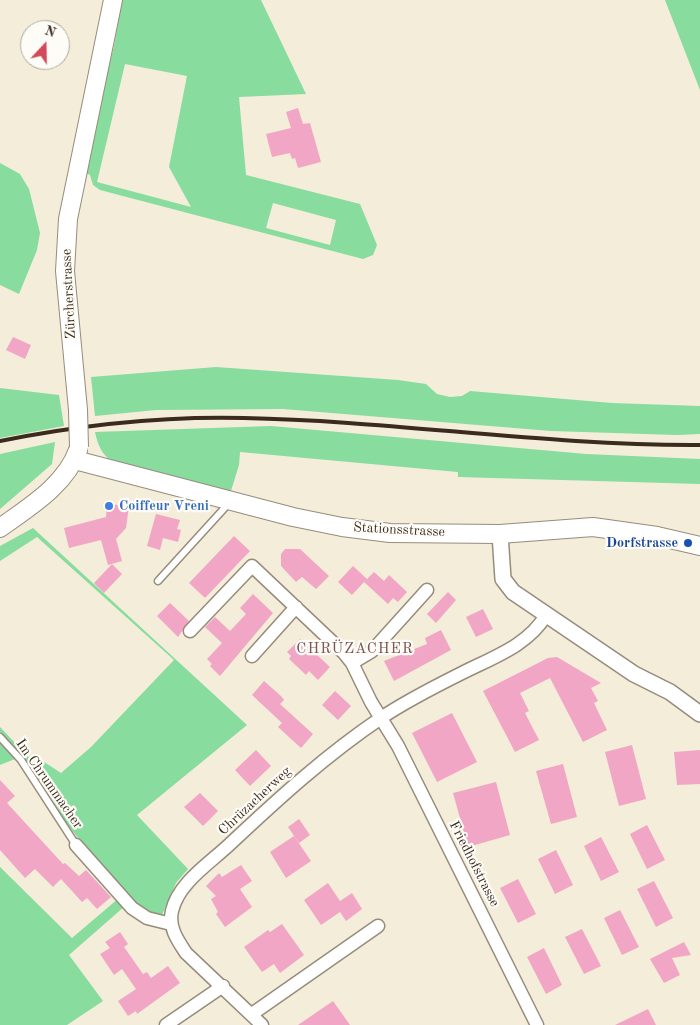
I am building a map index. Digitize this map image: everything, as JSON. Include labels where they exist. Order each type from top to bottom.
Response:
[{"type":"main road","name":"Zürcherstrasse","points":[[77,454],[78,410],[65,271],[67,226],[78,163],[113,0]]},
{"type":"main road","name":"Stationsstrasse","points":[[77,454],[231,501],[313,521],[381,532],[500,534],[593,527],[657,536],[700,546]]},
{"type":"main road","points":[[0,528],[40,498],[77,454]]},
{"type":"street","points":[[500,534],[503,579],[513,592],[700,714]]},
{"type":"street","points":[[190,631],[252,566],[352,663],[381,718]]},
{"type":"street","points":[[352,663],[372,651],[427,590]]},
{"type":"street","points":[[252,656],[296,607]]},
{"type":"street","name":"Chrüzacherweg","points":[[171,924],[172,911],[181,889],[284,792],[381,718],[446,681],[517,645],[532,633],[546,615]]},
{"type":"street","name":"Friedhofstrasse","points":[[381,718],[398,746],[537,1025]]},
{"type":"street","points":[[76,845],[132,908],[147,918],[171,924],[186,953],[262,1025]]},
{"type":"street","points":[[252,1014],[378,926]]},
{"type":"street","points":[[166,1025],[223,986]]},
{"type":"lane","points":[[158,581],[231,501]]},
{"type":"lane","name":"Im Chrummacher","points":[[0,736],[21,760],[76,845]]},
{"type":"green space","points":[[122,0],[261,0],[306,94],[239,97],[246,175],[360,204],[377,245],[373,255],[363,259],[100,190],[93,185],[90,175],[83,172],[114,46]],"holes":[[[125,64],[187,76],[169,167],[191,207],[97,182]],[[273,203],[336,220],[330,245],[266,228]]]},
{"type":"green space","points":[[665,0],[700,0],[700,90]]},
{"type":"green space","points":[[0,163],[20,174],[29,189],[40,233],[37,250],[19,294],[0,285]]},
{"type":"green space","points":[[216,367],[398,380],[426,384],[437,394],[450,397],[462,396],[470,391],[612,403],[700,406],[700,434],[551,431],[283,409],[156,410],[95,416],[91,377]]},
{"type":"green space","points":[[0,388],[59,395],[64,426],[0,438]]},
{"type":"green space","points":[[271,426],[586,454],[700,459],[700,484],[458,477],[458,472],[240,452],[239,465],[230,494],[119,466],[103,452],[98,444],[95,432]]},
{"type":"green space","points":[[55,442],[52,464],[0,509],[0,454]]},
{"type":"green space","points":[[33,528],[247,725],[137,815],[188,869],[176,883],[162,915],[156,916],[135,905],[96,861],[64,820],[46,787],[0,732],[0,727],[35,764],[41,760],[61,773],[91,747],[174,660],[37,537],[0,561],[0,546]]},
{"type":"green space","points":[[0,742],[15,759],[0,765]]},
{"type":"green space","points":[[0,867],[72,938],[119,898],[125,906],[69,955],[103,1001],[67,1025],[0,1025]]},
{"type":"building","points":[[298,108],[303,124],[310,123],[321,162],[298,168],[295,158],[292,159],[290,153],[272,157],[266,134],[291,128],[286,112]]},
{"type":"building","points":[[13,337],[31,345],[25,359],[6,350]]},
{"type":"building","points":[[107,504],[129,506],[126,528],[116,539],[122,561],[108,565],[101,540],[69,548],[64,528],[106,517]]},
{"type":"building","points":[[156,514],[180,520],[177,529],[181,530],[178,542],[163,538],[160,550],[147,546]]},
{"type":"building","points":[[234,536],[250,551],[205,598],[189,583]]},
{"type":"building","points":[[285,549],[300,549],[329,576],[316,589],[302,577],[296,582],[281,566],[281,554]]},
{"type":"building","points":[[112,564],[122,574],[104,593],[94,583]]},
{"type":"building","points":[[353,566],[367,579],[374,572],[384,581],[389,575],[407,592],[398,602],[393,598],[388,604],[364,582],[352,595],[338,582]]},
{"type":"building","points":[[448,592],[456,600],[436,623],[427,614]]},
{"type":"building","points":[[253,594],[273,613],[220,676],[210,666],[212,664],[207,659],[222,643],[205,627],[215,617],[230,631],[246,614],[240,608]]},
{"type":"building","points":[[170,603],[189,621],[178,637],[157,616]]},
{"type":"building","points":[[483,609],[493,629],[476,637],[466,617]]},
{"type":"building","points":[[441,630],[451,650],[394,681],[384,661],[427,644],[425,638]]},
{"type":"building","points":[[300,639],[330,667],[318,680],[309,671],[306,675],[289,659],[291,656],[287,652]]},
{"type":"building","points":[[557,657],[601,683],[591,688],[598,701],[594,703],[607,730],[583,742],[550,678],[520,693],[529,711],[525,713],[539,740],[515,752],[483,691],[548,658]]},
{"type":"building","points":[[264,681],[284,700],[280,704],[313,734],[301,748],[278,727],[282,723],[252,695]]},
{"type":"building","points":[[335,691],[351,706],[338,720],[322,705]]},
{"type":"building","points":[[452,713],[477,762],[437,782],[412,733]]},
{"type":"building","points":[[632,745],[646,799],[619,806],[605,752]]},
{"type":"building","points":[[256,750],[271,766],[250,786],[235,770]]},
{"type":"building","points":[[700,750],[700,784],[677,785],[674,752]]},
{"type":"building","points":[[563,764],[577,817],[551,824],[536,771]]},
{"type":"building","points":[[0,780],[15,796],[7,803],[63,864],[65,863],[79,876],[86,870],[111,897],[97,909],[87,898],[82,902],[61,879],[53,887],[35,869],[25,878],[0,850]]},
{"type":"building","points":[[496,782],[510,835],[468,847],[453,793]]},
{"type":"building","points":[[200,793],[218,811],[203,826],[184,807]]},
{"type":"building","points":[[299,819],[310,835],[299,843],[288,827]]},
{"type":"building","points":[[647,825],[665,860],[647,869],[630,834]]},
{"type":"building","points":[[294,836],[311,861],[286,878],[270,852]]},
{"type":"building","points":[[601,837],[619,872],[601,881],[584,846]]},
{"type":"building","points":[[556,850],[573,885],[555,894],[538,859]]},
{"type":"building","points":[[241,865],[252,881],[240,889],[252,907],[225,927],[216,914],[218,912],[211,899],[216,896],[206,886],[219,873],[222,877]]},
{"type":"building","points":[[518,879],[536,914],[518,923],[500,888]]},
{"type":"building","points":[[654,881],[673,918],[656,927],[637,889]]},
{"type":"building","points":[[328,883],[340,901],[352,893],[362,909],[346,921],[340,912],[321,925],[304,900]]},
{"type":"building","points":[[620,910],[639,947],[622,955],[604,918]]},
{"type":"building","points":[[282,924],[304,955],[280,973],[274,964],[262,972],[244,947],[268,930],[270,932]]},
{"type":"building","points":[[582,929],[601,966],[584,974],[565,937]]},
{"type":"building","points":[[120,932],[128,944],[124,947],[143,974],[147,972],[151,978],[168,966],[180,983],[137,1014],[136,1011],[128,1016],[118,1001],[136,989],[122,969],[114,975],[100,954],[110,948],[105,942]]},
{"type":"building","points":[[684,942],[691,955],[672,958],[680,975],[664,983],[650,959]]},
{"type":"building","points":[[544,948],[562,985],[546,994],[527,957]]},
{"type":"building","points":[[333,1001],[350,1025],[298,1025]]},
{"type":"building","points":[[648,1009],[656,1025],[615,1025]]},
{"type":"railway","points":[[0,441],[60,430],[152,420],[244,418],[301,420],[586,442],[700,445]]},
{"type":"place","name":"Coiffeur Vreni","points":[[109,506]]},
{"type":"place","name":"Dorfstrasse","points":[[688,543]]},
{"type":"district","name":"CHRÜZACHER","points":[[355,649]]}]
